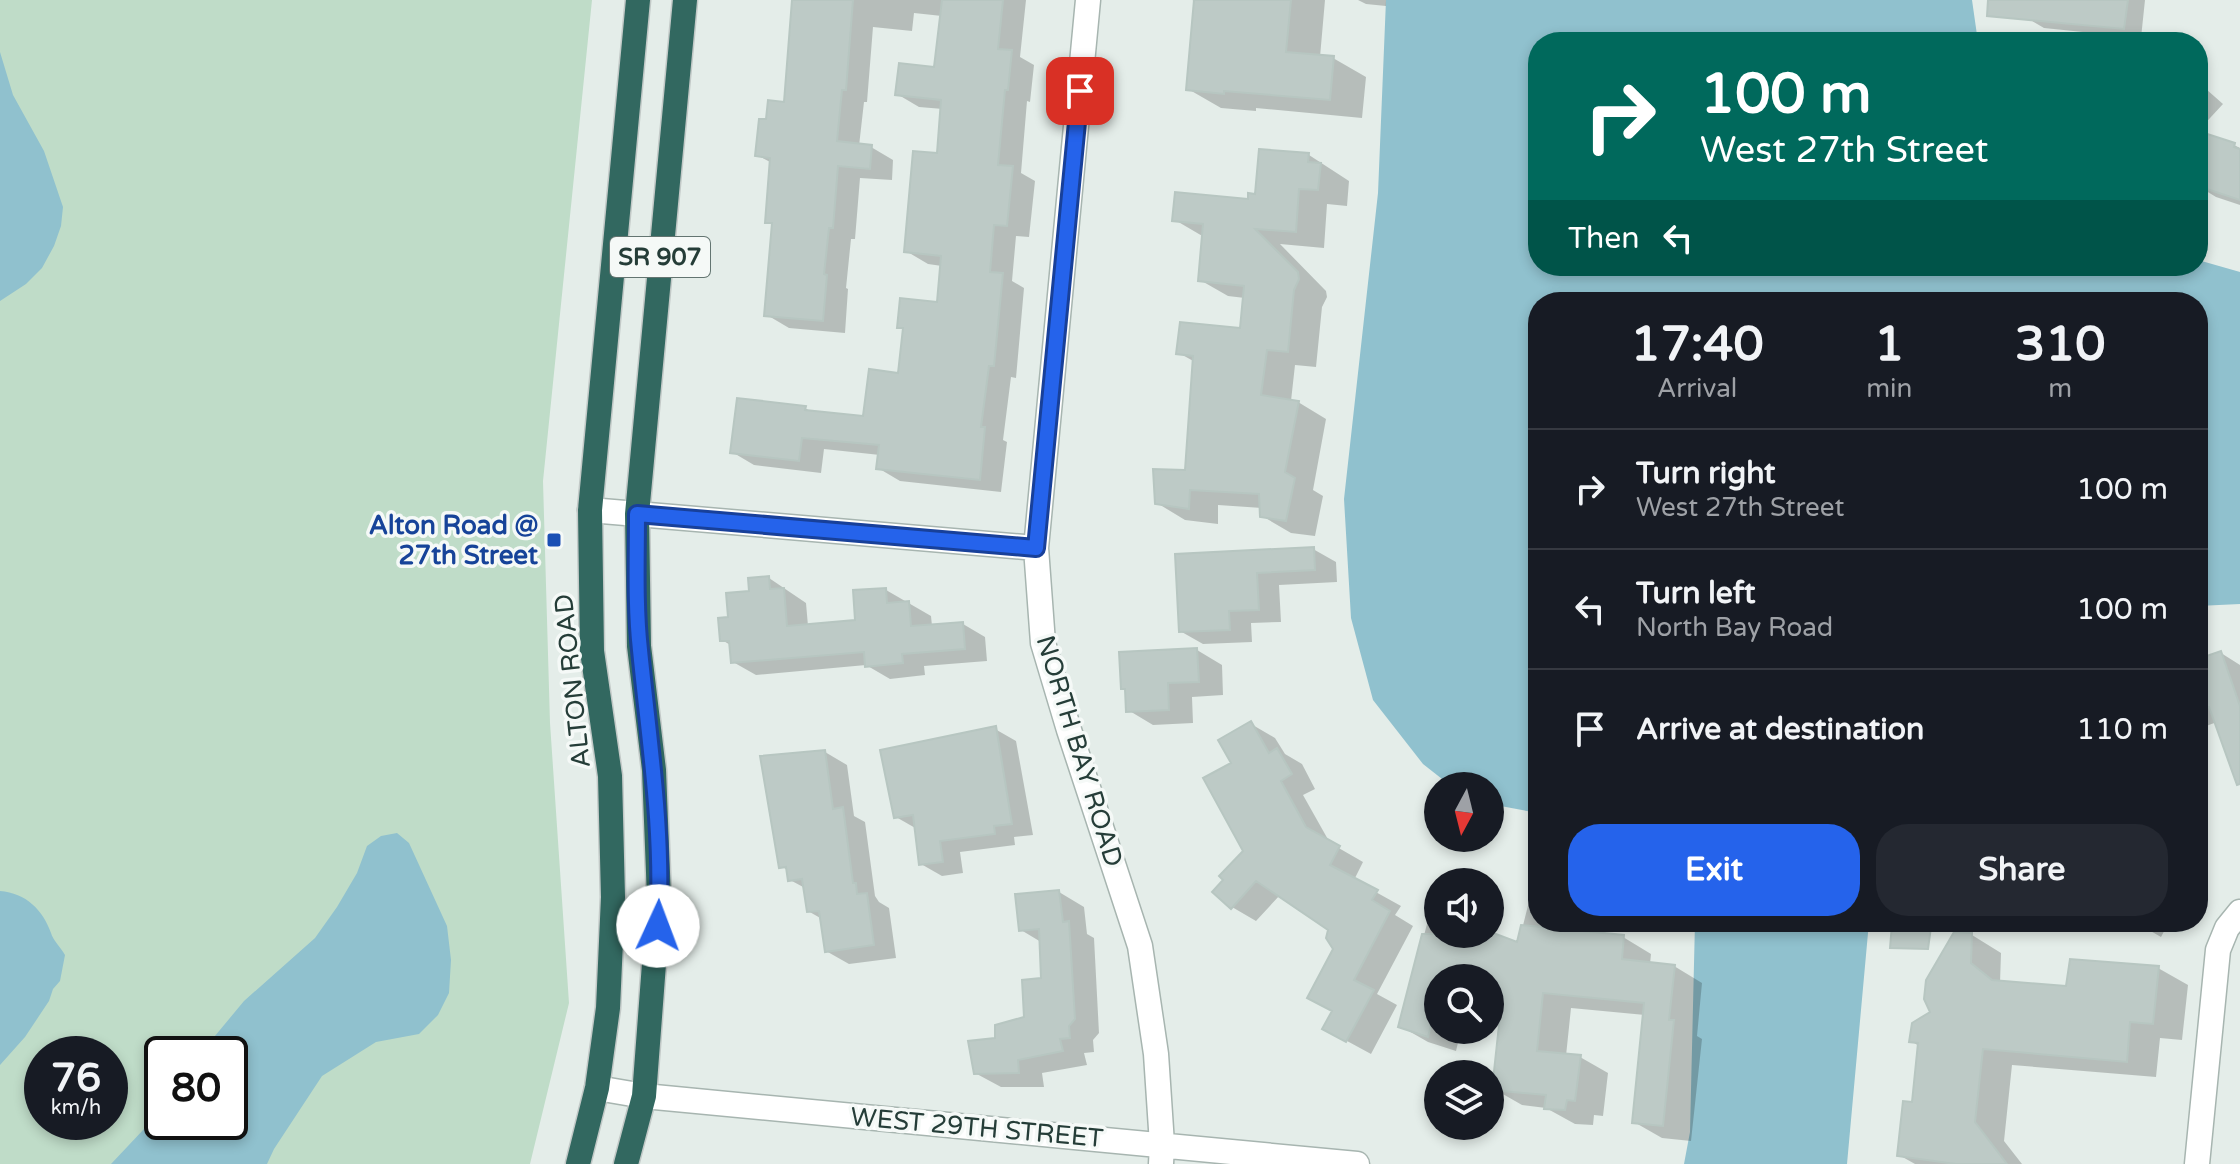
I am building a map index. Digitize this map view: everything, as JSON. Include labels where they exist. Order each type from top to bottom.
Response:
[{"type":"highway","name":"ALTON ROAD","points":[[578,1164],[597,1088],[608,1008],[613,897],[610,776],[592,651],[590,510],[638,0]]},
{"type":"highway","name":"SR 907","points":[[626,1164],[644,1096],[659,898],[654,770],[639,646],[637,514],[685,0]]},
{"type":"street","name":"NORTH BAY ROAD","points":[[1088,0],[1036,548],[1043,643],[1140,946],[1156,1054],[1162,1154]]},
{"type":"street","points":[[590,510],[1036,548]]},
{"type":"street","points":[[2197,1164],[2218,950],[2227,928],[2240,912]]},
{"type":"street","name":"WEST 29TH STREET","points":[[597,1088],[644,1096],[1162,1154],[1357,1164]]},
{"type":"green space","points":[[0,0],[592,0],[543,481],[550,723],[569,1003],[530,1164],[0,1164]]},
{"type":"water","points":[[1386,0],[1972,0],[1977,32],[1528,32],[1528,276],[2208,276],[2208,263],[2240,272],[2240,604],[2208,606],[2208,292],[1528,292],[1528,811],[1504,807],[1504,772],[1433,772],[1423,764],[1373,700],[1351,618],[1344,499],[1378,193]]},
{"type":"water","points":[[0,52],[13,95],[44,151],[63,207],[61,226],[42,268],[26,284],[0,301]]},
{"type":"water","points":[[397,833],[409,843],[447,926],[451,960],[449,993],[438,1015],[419,1034],[376,1042],[322,1076],[267,1164],[111,1164],[144,1129],[144,1140],[248,1140],[248,1036],[215,1036],[244,1001],[315,938],[357,873],[367,846],[381,836]]},
{"type":"water","points":[[0,891],[18,895],[32,904],[65,955],[60,981],[49,1001],[26,1036],[0,1065]]},
{"type":"water","points":[[1695,932],[1868,932],[1847,1164],[1684,1164],[1690,1132]]},
{"type":"building","points":[[792,0],[853,0],[846,90],[842,90],[837,141],[872,145],[870,169],[838,166],[833,228],[829,228],[824,274],[827,275],[823,321],[764,316],[772,223],[765,223],[770,158],[755,156],[759,119],[766,119],[768,100],[784,102]]},
{"type":"building","points":[[942,0],[1003,0],[998,49],[1012,50],[998,165],[1013,166],[1007,226],[994,225],[990,272],[1003,273],[994,366],[989,366],[981,427],[985,427],[980,480],[876,469],[879,445],[802,438],[799,461],[730,453],[737,398],[863,416],[869,369],[898,373],[903,328],[897,328],[900,298],[937,302],[941,256],[904,252],[913,151],[937,153],[941,100],[895,95],[899,63],[934,67]]},
{"type":"building","points":[[1194,0],[1291,0],[1286,52],[1334,56],[1330,100],[1186,90]]},
{"type":"building","points":[[1988,0],[2128,0],[2124,29],[1987,16]]},
{"type":"building","points":[[2208,134],[2235,143],[2234,147],[2240,149],[2240,200],[2208,189]]},
{"type":"building","points":[[1259,149],[1309,153],[1308,162],[1321,163],[1318,190],[1299,189],[1296,232],[1255,229],[1298,272],[1299,279],[1294,290],[1288,352],[1267,350],[1261,395],[1299,401],[1285,472],[1295,478],[1286,521],[1260,517],[1259,494],[1190,490],[1189,509],[1155,504],[1153,469],[1185,470],[1193,356],[1176,354],[1180,322],[1240,328],[1244,286],[1198,281],[1203,224],[1172,221],[1175,192],[1248,199],[1248,193],[1255,194]]},
{"type":"building","points":[[1314,547],[1315,570],[1257,573],[1259,610],[1229,611],[1230,630],[1179,632],[1175,554]]},
{"type":"building","points":[[769,576],[770,589],[784,588],[787,626],[855,620],[853,590],[886,588],[887,603],[909,601],[911,626],[963,622],[965,649],[902,654],[903,663],[865,667],[864,652],[731,663],[729,641],[720,641],[718,618],[728,617],[726,593],[749,591],[748,578]]},
{"type":"building","points":[[1197,648],[1199,682],[1168,683],[1169,710],[1126,712],[1119,652]]},
{"type":"building","points":[[2221,651],[2240,706],[2240,784],[2237,785],[2208,707],[2208,656]]},
{"type":"building","points":[[1251,721],[1269,753],[1277,748],[1292,774],[1281,781],[1306,827],[1340,846],[1330,865],[1378,890],[1372,900],[1390,911],[1354,980],[1374,990],[1346,1042],[1322,1029],[1332,1011],[1307,998],[1333,949],[1326,938],[1328,930],[1256,881],[1231,909],[1212,892],[1223,880],[1219,876],[1243,851],[1203,778],[1231,763],[1218,740]]},
{"type":"building","points":[[996,726],[1012,824],[994,826],[995,834],[940,841],[943,862],[919,865],[913,815],[894,818],[880,750]]},
{"type":"building","points":[[825,750],[833,809],[843,807],[853,883],[856,883],[857,894],[867,893],[874,945],[825,952],[819,911],[807,912],[802,879],[788,881],[786,867],[779,868],[760,756]]},
{"type":"building","points":[[1059,890],[1063,922],[1069,921],[1075,1019],[1069,1026],[1070,1038],[1060,1039],[1063,1051],[1018,1060],[1019,1073],[974,1074],[968,1041],[995,1038],[995,1025],[1024,1017],[1022,980],[1041,978],[1039,929],[1019,931],[1015,894]]},
{"type":"building","points":[[1521,925],[1528,926],[1528,932],[1624,935],[1622,959],[1675,965],[1669,1020],[1674,1020],[1663,1126],[1632,1123],[1644,1003],[1543,993],[1537,1051],[1581,1055],[1575,1101],[1567,1100],[1565,1110],[1544,1109],[1546,1095],[1504,1091],[1504,1060],[1495,1060],[1497,1044],[1504,1044],[1504,964],[1424,964],[1424,1036],[1398,1027],[1422,934],[1424,948],[1504,948],[1504,937],[1517,942]]},
{"type":"building","points":[[1891,932],[1930,932],[1928,949],[1890,948]]},
{"type":"building","points":[[1954,932],[1972,933],[1971,963],[1992,980],[2066,986],[2070,959],[2159,966],[2153,1024],[2130,1022],[2127,1062],[1983,1049],[1975,1122],[2007,1164],[1956,1164],[1897,1156],[1903,1101],[1912,1102],[1918,1043],[1909,1042],[1912,1023],[1930,1012],[1924,999],[1926,980]]},
{"type":"place","name":"Alton Road @ 27th Street","points":[[554,540]]},
{"type":"route","points":[[658,926],[654,770],[639,646],[637,514],[1036,548],[1080,91]]}]
